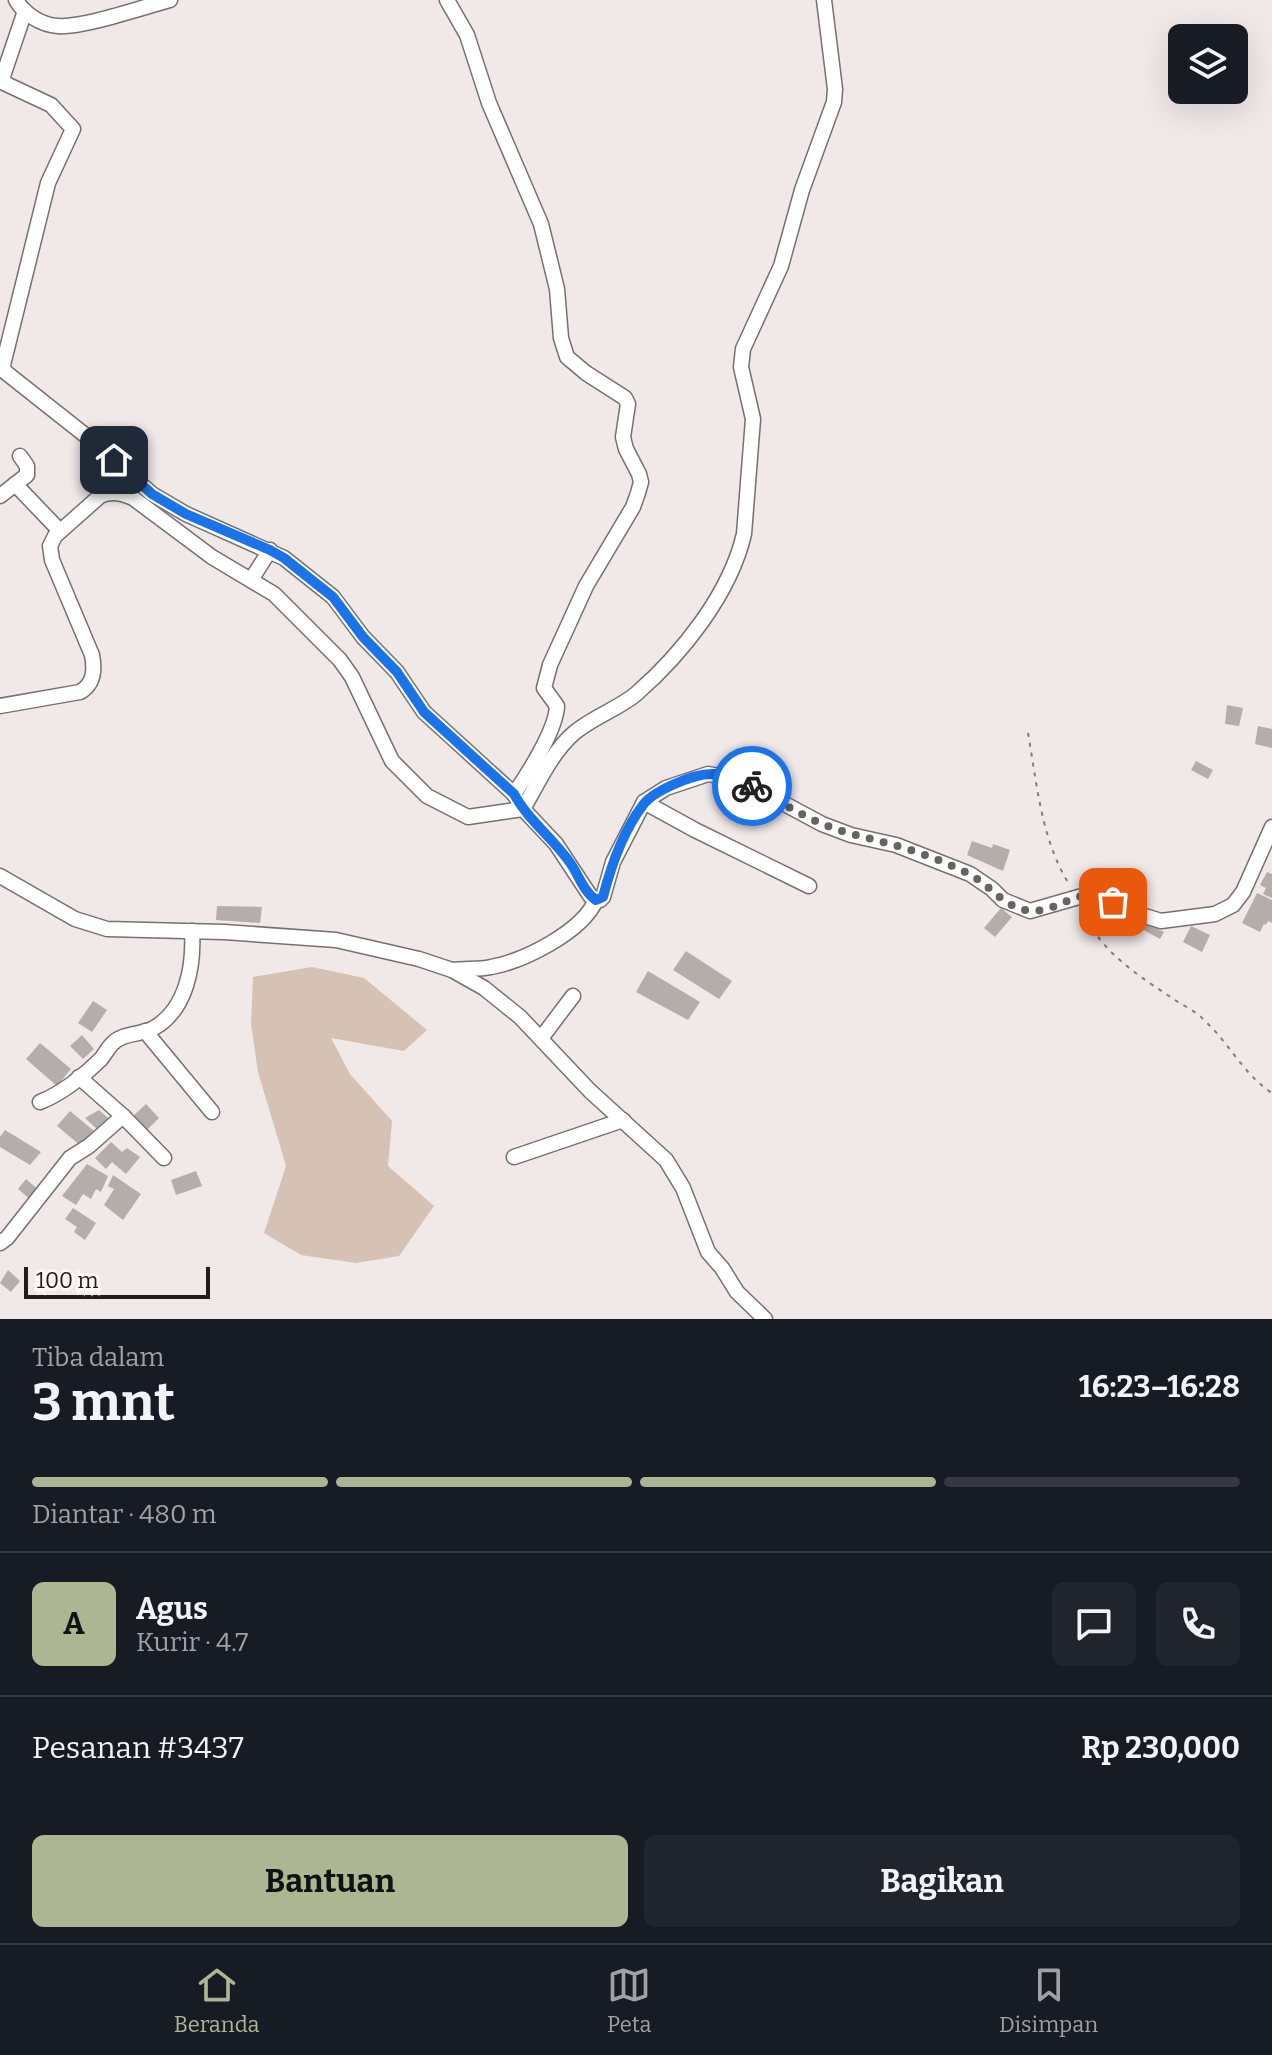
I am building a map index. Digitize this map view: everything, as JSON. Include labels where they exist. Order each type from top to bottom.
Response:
[{"type":"street","points":[[170,0],[68,26],[42,22],[21,6],[3,76],[4,83],[51,105],[72,126],[72,132],[48,183],[3,368],[11,379],[90,439],[152,494],[177,509],[270,550],[333,597],[363,637],[397,672],[424,712],[514,794],[523,809],[556,844],[596,900]]},
{"type":"street","points":[[447,0],[457,13],[471,46],[489,103],[541,224],[557,289],[561,338],[567,357],[625,398],[628,404],[623,437],[641,482],[633,507],[586,586],[550,665],[544,688],[557,706],[556,715],[536,758],[514,794]]},
{"type":"street","points":[[523,809],[547,767],[572,736],[635,695],[704,622],[740,547],[744,534],[753,419],[741,357],[781,266],[802,190],[834,102],[824,0]]},
{"type":"street","points":[[0,496],[27,475],[28,470],[20,456]]},
{"type":"street","points":[[0,706],[80,692],[86,689],[93,677],[92,655],[50,553],[51,540],[106,493],[114,460]]},
{"type":"street","points":[[15,484],[60,531]]},
{"type":"street","points":[[106,493],[120,493],[133,498],[212,557],[274,594],[345,666],[392,761],[427,796],[468,817],[523,809]]},
{"type":"street","points":[[251,580],[270,550]]},
{"type":"street","points":[[452,970],[488,968],[522,959],[564,934],[586,915],[596,900],[603,897],[613,862],[644,802],[666,788],[708,774],[729,776],[822,824],[851,835],[896,845],[970,874],[1003,900],[1021,909],[1038,910],[1089,894],[1102,896],[1132,912],[1161,921],[1215,914],[1233,905],[1243,892],[1272,827]]},
{"type":"street","points":[[644,802],[809,886]]},
{"type":"street","points":[[0,876],[55,909],[95,926],[124,932],[192,931],[336,940],[452,970],[502,1000],[542,1037],[590,1091],[645,1138],[677,1174],[708,1252],[737,1292],[765,1319]]},
{"type":"street","points":[[40,1102],[79,1077],[119,1037],[153,1028],[165,1019],[185,991],[193,952],[192,931]]},
{"type":"street","points":[[542,1037],[573,996]]},
{"type":"street","points":[[145,1031],[212,1112]]},
{"type":"street","points":[[79,1077],[164,1158]]},
{"type":"street","points":[[0,1243],[70,1158],[123,1116]]},
{"type":"street","points":[[514,1157],[623,1120]]},
{"type":"path","points":[[1028,733],[1047,832],[1057,864],[1088,923],[1127,968],[1205,1020],[1242,1067],[1259,1085],[1272,1093]]},
{"type":"shaded area","points":[[312,967],[364,978],[427,1030],[404,1051],[331,1038],[350,1074],[392,1121],[388,1166],[434,1206],[399,1256],[356,1263],[301,1255],[264,1233],[286,1166],[258,1072],[251,1024],[253,977]]},
{"type":"building","points":[[1227,705],[1243,708],[1239,726],[1225,724]]},
{"type":"building","points":[[1258,726],[1272,729],[1272,748],[1255,744]]},
{"type":"building","points":[[1196,761],[1213,770],[1208,779],[1191,770]]},
{"type":"building","points":[[972,841],[1010,850],[1003,871],[967,855]]},
{"type":"building","points":[[1267,872],[1272,874],[1272,898],[1263,894],[1266,888],[1260,885]]},
{"type":"building","points":[[1257,893],[1272,900],[1272,923],[1268,921],[1264,924],[1260,932],[1242,923]]},
{"type":"building","points":[[217,906],[262,907],[260,923],[216,920]]},
{"type":"building","points":[[1001,908],[1012,917],[995,937],[984,928]]},
{"type":"building","points":[[1143,921],[1164,932],[1160,939],[1140,928]]},
{"type":"building","points":[[1191,926],[1210,935],[1202,952],[1183,942]]},
{"type":"building","points":[[686,951],[732,981],[719,999],[673,970]]},
{"type":"building","points":[[648,971],[700,1002],[688,1020],[636,992]]},
{"type":"building","points":[[93,1001],[107,1010],[92,1032],[78,1023]]},
{"type":"building","points":[[82,1035],[94,1049],[83,1059],[70,1046]]},
{"type":"building","points":[[40,1043],[71,1069],[57,1086],[26,1059]]},
{"type":"building","points":[[146,1104],[159,1118],[144,1133],[130,1119]]},
{"type":"building","points":[[99,1110],[108,1118],[98,1130],[85,1118]]},
{"type":"building","points":[[70,1111],[94,1131],[81,1146],[57,1126]]},
{"type":"building","points":[[5,1130],[41,1152],[30,1165],[0,1147],[0,1137]]},
{"type":"building","points":[[111,1142],[122,1152],[127,1148],[140,1157],[126,1174],[112,1162],[106,1169],[95,1158]]},
{"type":"building","points":[[87,1164],[108,1176],[101,1192],[96,1189],[91,1199],[83,1194],[76,1205],[62,1196]]},
{"type":"building","points":[[196,1171],[202,1186],[176,1195],[171,1180]]},
{"type":"building","points":[[113,1175],[141,1194],[123,1220],[104,1205],[114,1189],[108,1186]]},
{"type":"building","points":[[26,1179],[41,1192],[33,1202],[18,1189]]},
{"type":"building","points":[[73,1208],[96,1223],[85,1240],[74,1232],[77,1227],[65,1219]]},
{"type":"building","points":[[8,1270],[20,1281],[11,1292],[0,1283]]},
{"type":"way so far","points":[[752,786],[822,824],[851,835],[896,845],[970,874],[1003,900],[1021,909],[1048,908],[1089,894],[1113,902]]},
{"type":"route","points":[[114,460],[152,494],[186,514],[270,550],[333,597],[363,637],[397,672],[424,712],[514,794],[523,809],[556,844],[596,900],[603,897],[613,862],[644,802],[666,788],[708,774],[729,776],[752,786]]}]
